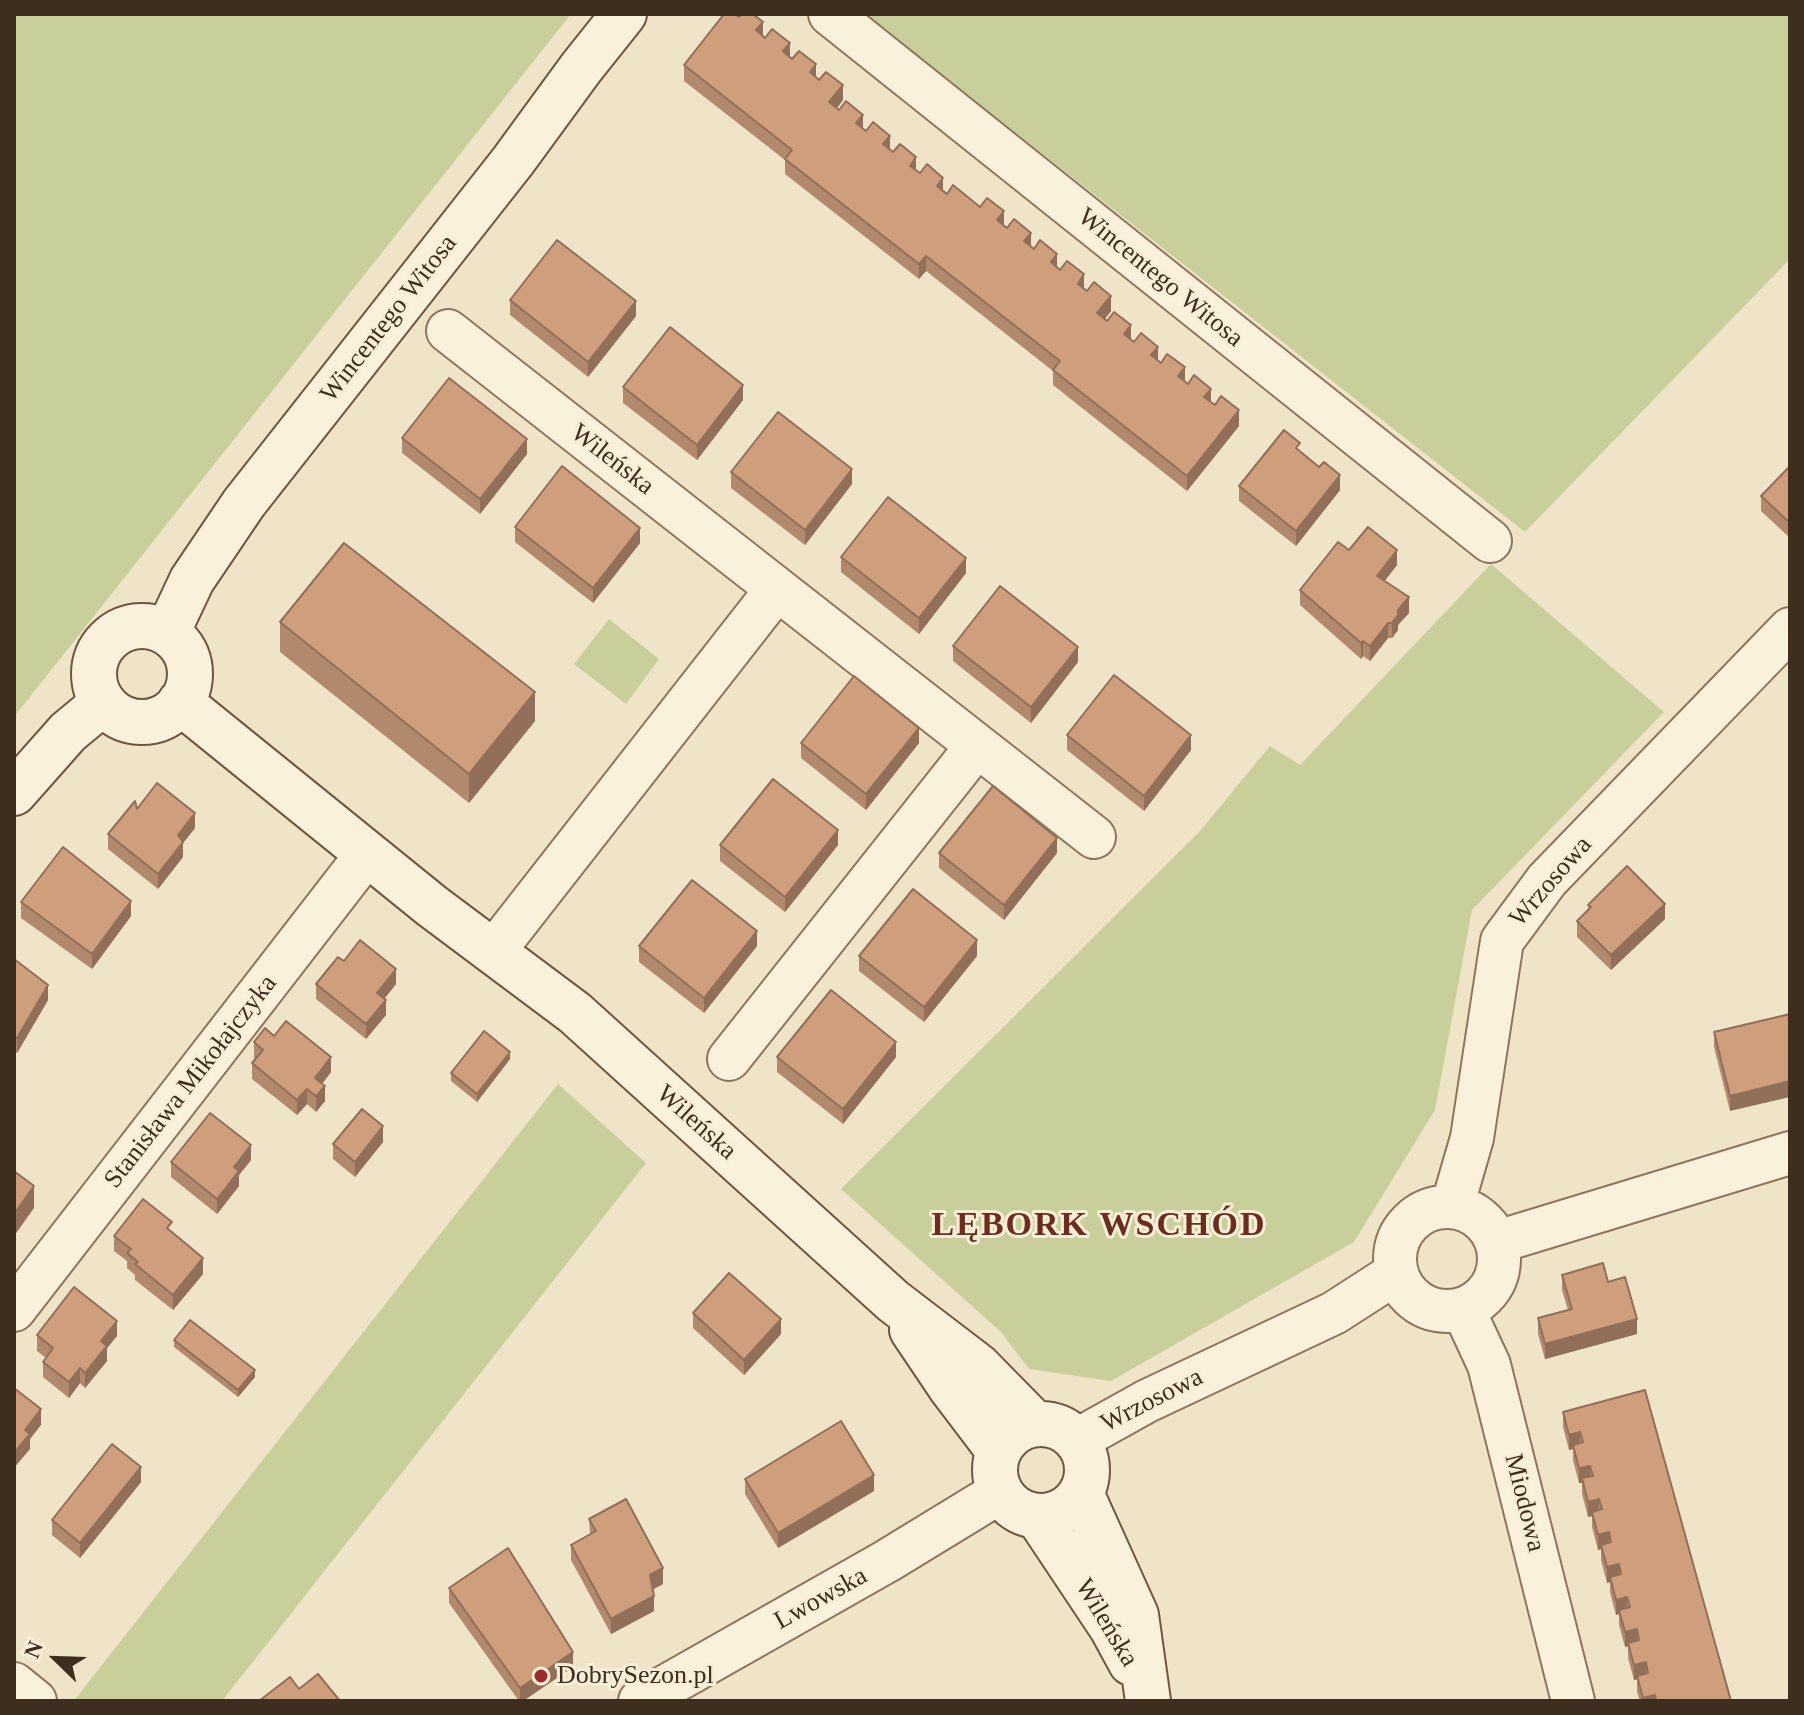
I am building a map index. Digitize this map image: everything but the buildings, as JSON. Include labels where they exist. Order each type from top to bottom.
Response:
[{"type":"main road","name":"Wincentego Witosa","points":[[167,633],[192,580],[244,503],[513,161],[624,14]]},
{"type":"main road","points":[[133,627],[150,627],[167,633],[180,645],[188,660],[190,678],[180,702],[160,719],[143,723],[115,715],[103,703],[94,678],[96,661],[103,645],[116,633],[133,627]]},
{"type":"main road","name":"Wileńska","points":[[180,702],[432,906],[575,1013],[893,1301],[978,1366],[1035,1424]]},
{"type":"main road","points":[[14,793],[68,732],[103,703]]},
{"type":"main road","name":"Wileńska","points":[[893,1301],[951,1388],[999,1471]]},
{"type":"main road","points":[[1051,1424],[1077,1440],[1088,1466],[1081,1493],[1070,1506],[1055,1514],[1038,1517],[1022,1513],[1009,1504],[999,1471],[1007,1437],[1020,1428],[1051,1424]]},
{"type":"main road","name":"Wileńska","points":[[1081,1493],[1136,1615],[1147,1695]]},
{"type":"main road","name":"Wileńska","points":[[1038,1517],[1112,1628],[1147,1695]]},
{"type":"street","name":"Wincentego Witosa","points":[[830,14],[1490,541]]},
{"type":"street","name":"Wileńska","points":[[448,331],[1094,837]]},
{"type":"street","points":[[494,951],[777,589]]},
{"type":"street","name":"Wrzosowa","points":[[1452,1207],[1472,1138],[1502,941],[1547,880],[1790,629]]},
{"type":"street","points":[[729,1059],[977,746]]},
{"type":"street","name":"Stanisława Mikołajczyka","points":[[14,1310],[367,854]]},
{"type":"street","points":[[1497,1242],[1790,1153]]},
{"type":"street","points":[[1435,1208],[1467,1210],[1480,1218],[1497,1242],[1497,1275],[1490,1289],[1478,1301],[1463,1309],[1430,1309],[1409,1295],[1396,1273],[1398,1240],[1420,1214],[1435,1208]]},
{"type":"street","name":"Wrzosowa","points":[[1077,1440],[1147,1401],[1334,1313],[1396,1273]]},
{"type":"street","name":"Miodowa","points":[[1463,1309],[1489,1365],[1573,1701]]},
{"type":"street","name":"Lwowska","points":[[640,1701],[887,1561],[999,1471]]},
{"type":"street","points":[[14,1684],[35,1701]]},
{"type":"green space","points":[[14,14],[571,14],[14,717]]},
{"type":"green space","points":[[864,14],[1790,14],[1790,259],[1525,532]]},
{"type":"green space","points":[[1491,564],[1664,712],[1472,910],[1435,1110],[1354,1242],[1111,1381],[1029,1369],[1001,1332],[841,1189],[1200,831],[1270,746],[1300,765]]},
{"type":"green space","points":[[609,619],[659,659],[626,704],[574,664]]},
{"type":"green space","points":[[558,1084],[646,1163],[222,1701],[80,1701],[76,1698]]},
{"type":"place","name":"DobrySezon.pl","points":[[541,1676]]},
{"type":"district","name":"LĘBORK WSCHÓD","points":[[1099,1226]]}]
